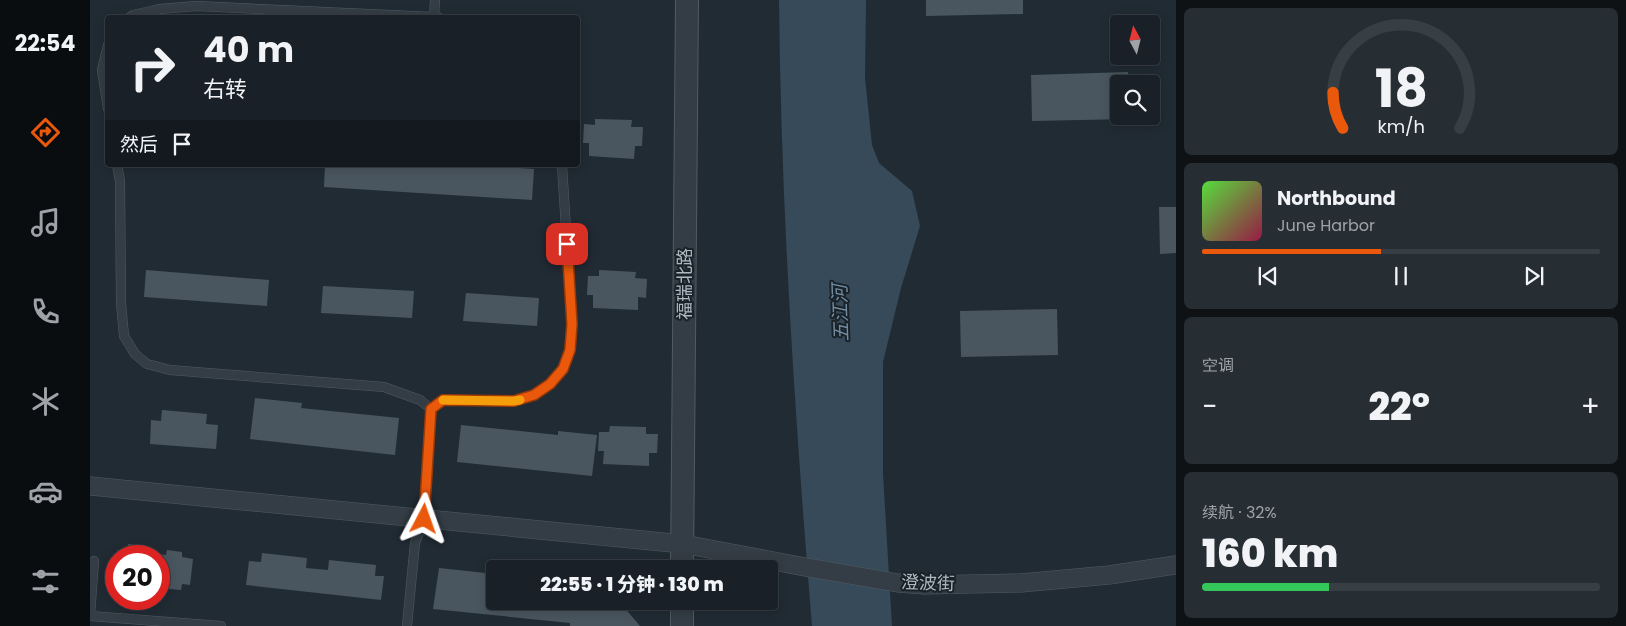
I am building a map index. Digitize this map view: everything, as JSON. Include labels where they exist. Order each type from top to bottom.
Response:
[{"type":"street","name":"福瑞北路","points":[[682,560],[687,0]]},
{"type":"street","name":"澄波街","points":[[90,486],[682,544],[898,583],[924,585],[1021,583],[1109,575],[1176,565]]},
{"type":"street","points":[[682,610],[682,626]]},
{"type":"lane","points":[[434,15],[435,0]]},
{"type":"lane","points":[[133,15],[159,9],[196,6],[391,15]]},
{"type":"lane","points":[[105,58],[102,70],[105,90]]},
{"type":"lane","points":[[117,167],[120,181],[121,303],[124,336],[135,354],[147,364],[170,370],[384,387],[420,400],[431,409]]},
{"type":"lane","points":[[407,626],[414,543],[424,519],[431,409],[443,400],[514,401],[534,395],[550,384],[563,369],[570,350],[572,324],[562,167]]},
{"type":"lane","points":[[94,562],[90,615],[221,626]]},
{"type":"water","name":"五江河","points":[[779,0],[866,0],[865,78],[872,145],[879,163],[912,191],[920,226],[901,288],[883,362],[883,474],[892,626],[812,626],[790,313],[780,78]]},
{"type":"building","points":[[926,0],[1023,0],[1023,14],[926,16]]},
{"type":"building","points":[[1128,72],[1128,75],[1110,75],[1110,119],[1032,121],[1031,75]]},
{"type":"building","points":[[595,119],[632,120],[631,127],[643,127],[642,146],[635,146],[634,159],[589,156],[589,143],[583,143],[584,124],[595,125]]},
{"type":"building","points":[[325,167],[504,167],[534,169],[532,200],[324,187]]},
{"type":"building","points":[[1159,207],[1176,207],[1176,253],[1160,254]]},
{"type":"building","points":[[146,270],[269,280],[267,306],[144,297]]},
{"type":"building","points":[[599,270],[636,272],[635,278],[647,279],[646,298],[638,297],[638,310],[593,308],[593,295],[587,295],[588,276],[599,276]]},
{"type":"building","points":[[323,286],[414,291],[412,318],[321,313]]},
{"type":"building","points":[[466,293],[539,298],[537,326],[463,321]]},
{"type":"building","points":[[1057,309],[1058,355],[961,357],[960,311]]},
{"type":"building","points":[[255,398],[302,403],[301,408],[399,418],[395,455],[250,439]]},
{"type":"building","points":[[162,410],[207,414],[206,424],[218,425],[216,449],[150,444],[151,420],[161,421]]},
{"type":"building","points":[[461,425],[558,435],[558,431],[597,435],[592,476],[457,462]]},
{"type":"building","points":[[610,426],[646,427],[646,434],[658,434],[657,453],[649,453],[649,466],[603,464],[604,451],[598,451],[599,432],[609,432]]},
{"type":"building","points":[[170,550],[182,552],[182,557],[193,559],[190,585],[182,584],[181,590],[170,589]]},
{"type":"building","points":[[262,553],[307,558],[306,568],[328,570],[329,560],[376,565],[375,576],[384,576],[381,600],[246,585],[249,561],[261,562]]},
{"type":"building","points":[[439,568],[486,573],[486,610],[627,610],[640,626],[570,626],[570,623],[433,609]]},
{"type":"slow traffic","points":[[443,400],[520,400]]},
{"type":"route","points":[[424,519],[431,409],[443,400],[514,401],[534,395],[550,384],[563,369],[570,350],[572,324],[567,244]]}]
